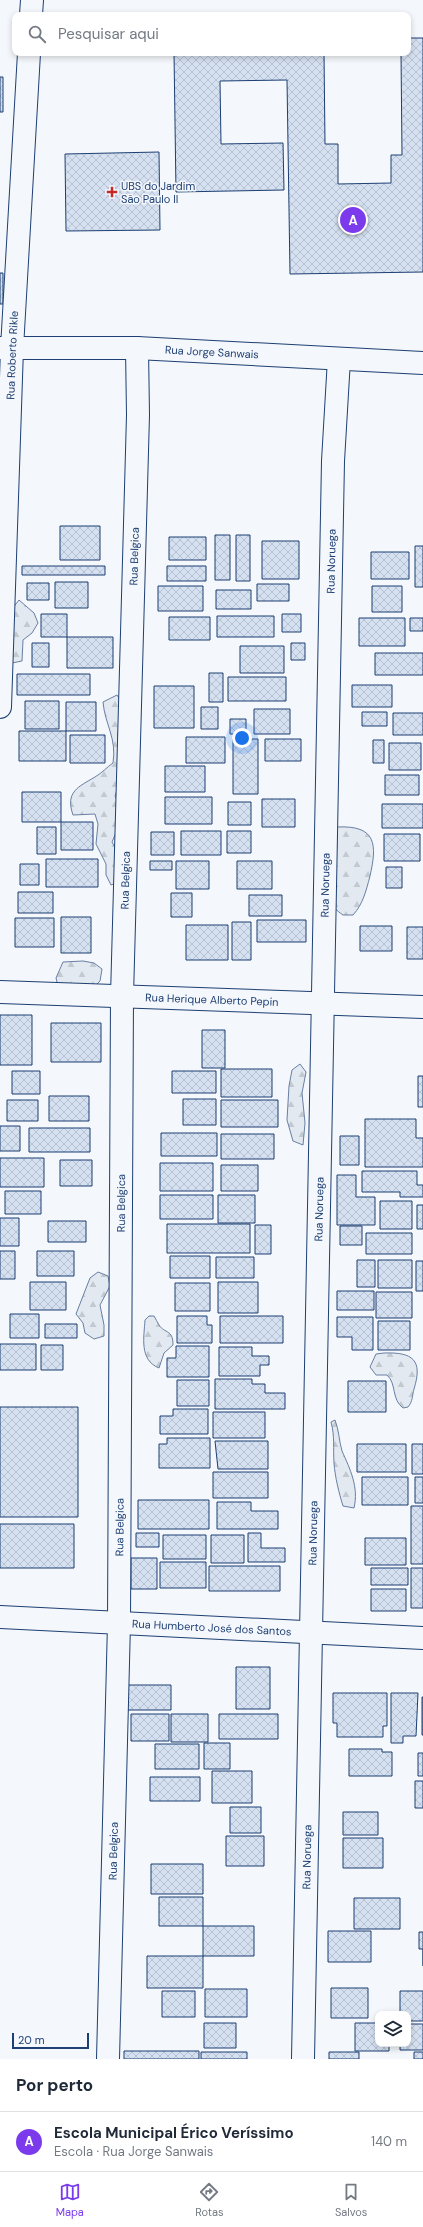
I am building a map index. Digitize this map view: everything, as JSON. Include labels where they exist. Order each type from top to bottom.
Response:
[{"type":"street","points":[[31,12],[32,0]]},
{"type":"street","name":"Rua Roberto Rikle","points":[[0,707],[6,348],[29,56]]},
{"type":"street","name":"Rua Jorge Sanwais","points":[[6,348],[137,348],[423,363]]},
{"type":"street","name":"Rua Belgica","points":[[108,2059],[119,1623],[122,996],[138,415],[137,348]]},
{"type":"street","name":"Rua Noruega","points":[[303,2059],[312,1633],[321,1004],[333,461],[340,359]]},
{"type":"street","name":"Rua Herique Alberto Pepin","points":[[0,992],[423,1007]]},
{"type":"street","name":"Rua Humberto José dos Santos","points":[[0,1617],[423,1638]]},
{"type":"green space","points":[[19,600],[34,613],[38,623],[32,633],[23,640],[22,661],[12,663],[12,609]]},
{"type":"green space","points":[[117,695],[123,704],[118,734],[122,776],[115,796],[124,814],[112,842],[122,860],[121,881],[111,885],[106,875],[106,864],[96,844],[98,824],[95,814],[73,815],[71,801],[72,796],[78,787],[98,775],[113,763],[114,754],[112,739],[103,702]]},
{"type":"green space","points":[[337,827],[360,829],[367,833],[373,846],[372,865],[367,887],[362,902],[353,915],[343,915],[334,907],[333,892]]},
{"type":"green space","points":[[83,961],[94,963],[102,969],[100,981],[92,989],[58,986],[56,978],[63,962]]},
{"type":"green space","points":[[300,1064],[306,1072],[302,1093],[305,1123],[303,1145],[293,1141],[287,1120],[289,1086],[292,1070]]},
{"type":"green space","points":[[98,1272],[108,1276],[110,1286],[100,1305],[104,1325],[104,1336],[94,1339],[85,1333],[83,1323],[76,1314],[90,1278]]},
{"type":"green space","points":[[149,1316],[154,1316],[161,1328],[172,1336],[173,1340],[173,1345],[164,1353],[159,1368],[148,1360],[144,1347],[145,1320]]},
{"type":"green space","points":[[384,1353],[409,1356],[416,1365],[417,1371],[412,1401],[408,1407],[403,1408],[399,1404],[395,1396],[392,1383],[387,1375],[376,1375],[370,1367],[376,1354]]},
{"type":"green space","points":[[335,1420],[342,1451],[351,1471],[355,1485],[354,1508],[343,1506],[337,1485],[331,1422]]},
{"type":"building","points":[[411,38],[423,38],[423,272],[290,274],[287,80],[220,81],[221,144],[283,143],[284,190],[176,192],[174,56],[324,56],[325,144],[338,144],[338,184],[391,183],[391,155],[402,155],[401,56],[411,56]]},
{"type":"building","points":[[0,77],[3,77],[3,112],[0,112]]},
{"type":"building","name":"UBS do Jardim São Paulo II","points":[[159,152],[160,230],[66,231],[65,154]]},
{"type":"building","points":[[0,273],[3,273],[3,304],[0,304]]},
{"type":"building","points":[[60,526],[100,526],[100,560],[60,560]]},
{"type":"building","points":[[215,535],[230,535],[230,580],[215,580]]},
{"type":"building","points":[[236,535],[250,535],[250,581],[236,581]]},
{"type":"building","points":[[169,537],[206,537],[206,560],[169,560]]},
{"type":"building","points":[[262,541],[299,541],[299,579],[262,579]]},
{"type":"building","points":[[415,546],[423,546],[423,587],[415,587]]},
{"type":"building","points":[[371,552],[409,552],[409,579],[371,579]]},
{"type":"building","points":[[22,566],[105,566],[105,575],[22,575]]},
{"type":"building","points":[[167,566],[206,566],[206,581],[167,581]]},
{"type":"building","points":[[55,582],[88,582],[88,608],[55,608]]},
{"type":"building","points":[[27,583],[49,583],[49,600],[27,600]]},
{"type":"building","points":[[257,584],[289,584],[289,601],[257,601]]},
{"type":"building","points":[[158,586],[203,586],[203,611],[158,611]]},
{"type":"building","points":[[372,586],[402,586],[402,612],[372,612]]},
{"type":"building","points":[[216,590],[251,590],[251,609],[216,609]]},
{"type":"building","points":[[41,614],[67,614],[67,637],[41,637]]},
{"type":"building","points":[[282,614],[301,614],[301,632],[282,632]]},
{"type":"building","points":[[217,616],[274,616],[274,637],[217,637]]},
{"type":"building","points":[[169,617],[210,617],[210,640],[169,640]]},
{"type":"building","points":[[359,618],[405,618],[405,646],[359,646]]},
{"type":"building","points":[[410,618],[423,618],[423,631],[410,631]]},
{"type":"building","points":[[67,637],[113,637],[113,668],[67,668]]},
{"type":"building","points":[[32,643],[49,643],[49,667],[32,667]]},
{"type":"building","points":[[291,643],[305,643],[305,660],[291,660]]},
{"type":"building","points":[[240,646],[284,646],[284,673],[240,673]]},
{"type":"building","points":[[375,653],[423,653],[423,675],[375,675]]},
{"type":"building","points":[[209,673],[223,673],[223,702],[209,702]]},
{"type":"building","points":[[17,674],[90,674],[90,695],[17,695]]},
{"type":"building","points":[[228,677],[286,677],[286,701],[228,701]]},
{"type":"building","points":[[352,685],[392,685],[392,707],[352,707]]},
{"type":"building","points":[[154,686],[194,686],[194,728],[154,728]]},
{"type":"building","points":[[25,701],[59,701],[59,729],[25,729]]},
{"type":"building","points":[[66,702],[96,702],[96,731],[66,731]]},
{"type":"building","points":[[201,707],[218,707],[218,729],[201,729]]},
{"type":"building","points":[[254,709],[290,709],[290,734],[254,734]]},
{"type":"building","points":[[362,712],[387,712],[387,726],[362,726]]},
{"type":"building","points":[[393,713],[423,713],[423,735],[393,735]]},
{"type":"building","points":[[230,719],[246,719],[246,734],[230,734]]},
{"type":"building","points":[[19,731],[66,731],[66,761],[19,761]]},
{"type":"building","points":[[70,735],[105,735],[105,763],[70,763]]},
{"type":"building","points":[[186,737],[225,737],[225,763],[186,763]]},
{"type":"building","points":[[233,739],[258,739],[258,794],[233,794]]},
{"type":"building","points":[[265,739],[301,739],[301,761],[265,761]]},
{"type":"building","points":[[373,740],[384,740],[384,763],[373,763]]},
{"type":"building","points":[[389,743],[421,743],[421,770],[389,770]]},
{"type":"building","points":[[165,766],[205,766],[205,792],[165,792]]},
{"type":"building","points":[[385,775],[419,775],[419,795],[385,795]]},
{"type":"building","points":[[22,792],[61,792],[61,822],[22,822]]},
{"type":"building","points":[[165,797],[212,797],[212,824],[165,824]]},
{"type":"building","points":[[262,799],[295,799],[295,827],[262,827]]},
{"type":"building","points":[[228,802],[251,802],[251,825],[228,825]]},
{"type":"building","points":[[382,804],[423,804],[423,828],[382,828]]},
{"type":"building","points":[[61,822],[93,822],[93,850],[61,850]]},
{"type":"building","points":[[37,827],[56,827],[56,854],[37,854]]},
{"type":"building","points":[[181,831],[221,831],[221,855],[181,855]]},
{"type":"building","points":[[227,831],[251,831],[251,853],[227,853]]},
{"type":"building","points":[[151,832],[174,832],[174,855],[151,855]]},
{"type":"building","points":[[384,834],[420,834],[420,861],[384,861]]},
{"type":"building","points":[[46,859],[98,859],[98,887],[46,887]]},
{"type":"building","points":[[150,861],[172,861],[172,870],[150,870]]},
{"type":"building","points":[[176,861],[209,861],[209,889],[176,889]]},
{"type":"building","points":[[237,861],[272,861],[272,889],[237,889]]},
{"type":"building","points":[[20,864],[39,864],[39,885],[20,885]]},
{"type":"building","points":[[386,867],[402,867],[402,888],[386,888]]},
{"type":"building","points":[[18,892],[53,892],[53,913],[18,913]]},
{"type":"building","points":[[171,893],[192,893],[192,917],[171,917]]},
{"type":"building","points":[[249,895],[282,895],[282,916],[249,916]]},
{"type":"building","points":[[61,917],[91,917],[91,953],[61,953]]},
{"type":"building","points":[[15,918],[54,918],[54,947],[15,947]]},
{"type":"building","points":[[257,920],[306,920],[306,942],[257,942]]},
{"type":"building","points":[[232,922],[251,922],[251,960],[232,960]]},
{"type":"building","points":[[186,925],[228,925],[228,960],[186,960]]},
{"type":"building","points":[[360,926],[392,926],[392,951],[360,951]]},
{"type":"building","points":[[407,927],[423,927],[423,959],[407,959]]},
{"type":"building","points":[[0,1015],[32,1015],[32,1065],[0,1065]]},
{"type":"building","points":[[51,1023],[101,1023],[101,1062],[51,1062]]},
{"type":"building","points":[[202,1030],[225,1030],[225,1068],[202,1068]]},
{"type":"building","points":[[221,1069],[272,1069],[272,1097],[221,1097]]},
{"type":"building","points":[[12,1071],[40,1071],[40,1094],[12,1094]]},
{"type":"building","points":[[172,1071],[216,1071],[216,1093],[172,1093]]},
{"type":"building","points":[[418,1076],[423,1076],[423,1107],[418,1107]]},
{"type":"building","points":[[49,1096],[89,1096],[89,1121],[49,1121]]},
{"type":"building","points":[[183,1099],[216,1099],[216,1125],[183,1125]]},
{"type":"building","points":[[7,1100],[38,1100],[38,1121],[7,1121]]},
{"type":"building","points":[[221,1100],[278,1100],[278,1127],[221,1127]]},
{"type":"building","points":[[365,1119],[416,1119],[416,1138],[423,1138],[423,1167],[365,1167]]},
{"type":"building","points":[[0,1126],[20,1126],[20,1151],[0,1151]]},
{"type":"building","points":[[29,1128],[90,1128],[90,1152],[29,1152]]},
{"type":"building","points":[[161,1133],[217,1133],[217,1156],[161,1156]]},
{"type":"building","points":[[221,1134],[274,1134],[274,1159],[221,1159]]},
{"type":"building","points":[[340,1136],[359,1136],[359,1165],[340,1165]]},
{"type":"building","points":[[0,1158],[44,1158],[44,1187],[0,1187]]},
{"type":"building","points":[[60,1160],[92,1160],[92,1186],[60,1186]]},
{"type":"building","points":[[160,1163],[213,1163],[213,1191],[160,1191]]},
{"type":"building","points":[[221,1165],[258,1165],[258,1191],[221,1191]]},
{"type":"building","points":[[362,1171],[417,1171],[417,1185],[423,1185],[423,1197],[400,1197],[400,1192],[362,1192]]},
{"type":"building","points":[[337,1175],[356,1175],[356,1197],[375,1197],[375,1225],[337,1225]]},
{"type":"building","points":[[5,1191],[41,1191],[41,1214],[5,1214]]},
{"type":"building","points":[[160,1195],[213,1195],[213,1219],[160,1219]]},
{"type":"building","points":[[218,1195],[255,1195],[255,1223],[218,1223]]},
{"type":"building","points":[[380,1201],[412,1201],[412,1229],[380,1229]]},
{"type":"building","points":[[417,1205],[423,1205],[423,1229],[417,1229]]},
{"type":"building","points":[[0,1218],[19,1218],[19,1246],[0,1246]]},
{"type":"building","points":[[48,1221],[86,1221],[86,1242],[48,1242]]},
{"type":"building","points":[[167,1224],[250,1224],[250,1253],[167,1253]]},
{"type":"building","points":[[255,1225],[271,1225],[271,1254],[255,1254]]},
{"type":"building","points":[[340,1226],[362,1226],[362,1245],[340,1245]]},
{"type":"building","points":[[366,1233],[412,1233],[412,1254],[366,1254]]},
{"type":"building","points":[[0,1251],[15,1251],[15,1279],[0,1279]]},
{"type":"building","points":[[37,1251],[74,1251],[74,1276],[37,1276]]},
{"type":"building","points":[[170,1256],[210,1256],[210,1278],[170,1278]]},
{"type":"building","points":[[216,1257],[254,1257],[254,1278],[216,1278]]},
{"type":"building","points":[[357,1260],[375,1260],[375,1287],[357,1287]]},
{"type":"building","points":[[378,1260],[412,1260],[412,1288],[378,1288]]},
{"type":"building","points":[[416,1261],[423,1261],[423,1291],[416,1291]]},
{"type":"building","points":[[30,1282],[66,1282],[66,1310],[30,1310]]},
{"type":"building","points":[[218,1282],[258,1282],[258,1313],[218,1313]]},
{"type":"building","points":[[175,1283],[210,1283],[210,1311],[175,1311]]},
{"type":"building","points":[[337,1291],[374,1291],[374,1310],[337,1310]]},
{"type":"building","points":[[376,1292],[412,1292],[412,1318],[376,1318]]},
{"type":"building","points":[[10,1314],[39,1314],[39,1338],[10,1338]]},
{"type":"building","points":[[177,1316],[207,1316],[207,1325],[212,1325],[212,1343],[177,1343]]},
{"type":"building","points":[[220,1316],[283,1316],[283,1343],[220,1343]]},
{"type":"building","points":[[337,1317],[373,1317],[373,1350],[352,1350],[352,1337],[337,1337]]},
{"type":"building","points":[[378,1321],[410,1321],[410,1350],[378,1350]]},
{"type":"building","points":[[45,1324],[77,1324],[77,1338],[45,1338]]},
{"type":"building","points":[[0,1344],[36,1344],[36,1370],[0,1370]]},
{"type":"building","points":[[41,1345],[63,1345],[63,1370],[41,1370]]},
{"type":"building","points":[[176,1346],[209,1346],[209,1377],[167,1377],[167,1358],[176,1358]]},
{"type":"building","points":[[219,1347],[252,1347],[252,1356],[269,1356],[269,1365],[260,1365],[260,1376],[219,1376]]},
{"type":"building","points":[[215,1379],[252,1379],[252,1384],[265,1384],[265,1393],[285,1393],[285,1409],[215,1409]]},
{"type":"building","points":[[177,1380],[209,1380],[209,1406],[177,1406]]},
{"type":"building","points":[[348,1381],[386,1381],[386,1412],[348,1412]]},
{"type":"building","points":[[0,1407],[78,1407],[78,1517],[0,1517]]},
{"type":"building","points":[[173,1409],[208,1409],[208,1434],[160,1434],[160,1416],[173,1416]]},
{"type":"building","points":[[213,1412],[265,1412],[265,1438],[213,1438]]},
{"type":"building","points":[[167,1438],[210,1438],[210,1468],[159,1468],[159,1444],[167,1444]]},
{"type":"building","points":[[215,1441],[268,1441],[268,1469],[218,1469]]},
{"type":"building","points":[[357,1444],[406,1444],[406,1472],[357,1472]]},
{"type":"building","points":[[412,1444],[423,1444],[423,1474],[412,1474]]},
{"type":"building","points":[[213,1472],[268,1472],[268,1498],[213,1498]]},
{"type":"building","points":[[362,1477],[408,1477],[408,1505],[362,1505]]},
{"type":"building","points":[[415,1477],[423,1477],[423,1503],[415,1503]]},
{"type":"building","points":[[138,1500],[209,1500],[209,1529],[138,1529]]},
{"type":"building","points":[[217,1502],[251,1502],[251,1511],[278,1511],[278,1529],[217,1529]]},
{"type":"building","points":[[411,1506],[423,1506],[423,1564],[411,1564]]},
{"type":"building","points":[[0,1524],[74,1524],[74,1568],[0,1568]]},
{"type":"building","points":[[136,1533],[159,1533],[159,1547],[136,1547]]},
{"type":"building","points":[[248,1533],[261,1533],[261,1548],[285,1548],[285,1562],[248,1562]]},
{"type":"building","points":[[163,1535],[206,1535],[206,1559],[163,1559]]},
{"type":"building","points":[[211,1535],[244,1535],[244,1563],[211,1563]]},
{"type":"building","points":[[365,1538],[406,1538],[406,1565],[365,1565]]},
{"type":"building","points":[[131,1558],[157,1558],[157,1589],[131,1589]]},
{"type":"building","points":[[160,1562],[206,1562],[206,1588],[160,1588]]},
{"type":"building","points":[[209,1566],[280,1566],[280,1591],[209,1591]]},
{"type":"building","points":[[371,1568],[408,1568],[408,1585],[371,1585]]},
{"type":"building","points":[[411,1568],[423,1568],[423,1608],[411,1608]]},
{"type":"building","points":[[371,1589],[406,1589],[406,1611],[371,1611]]},
{"type":"building","points":[[236,1667],[270,1667],[270,1709],[236,1709]]},
{"type":"building","points":[[125,1685],[171,1685],[171,1710],[125,1710]]},
{"type":"building","points":[[333,1693],[387,1693],[387,1726],[383,1726],[383,1737],[337,1737],[337,1723],[333,1723]]},
{"type":"building","points":[[391,1693],[418,1693],[416,1736],[403,1736],[403,1743],[391,1743]]},
{"type":"building","points":[[423,1697],[423,1735],[422,1735]]},
{"type":"building","points":[[131,1714],[169,1714],[169,1741],[131,1741]]},
{"type":"building","points":[[171,1714],[208,1714],[208,1742],[171,1742]]},
{"type":"building","points":[[219,1714],[278,1714],[278,1739],[219,1739]]},
{"type":"building","points":[[204,1743],[230,1743],[230,1769],[204,1769]]},
{"type":"building","points":[[155,1744],[199,1744],[199,1769],[155,1769]]},
{"type":"building","points":[[349,1749],[382,1749],[382,1752],[392,1752],[392,1776],[349,1776]]},
{"type":"building","points":[[418,1753],[423,1753],[423,1776],[418,1776]]},
{"type":"building","points":[[212,1771],[252,1771],[252,1803],[212,1803]]},
{"type":"building","points":[[150,1777],[200,1777],[200,1801],[150,1801]]},
{"type":"building","points":[[415,1781],[423,1781],[423,1808],[415,1808]]},
{"type":"building","points":[[230,1807],[261,1807],[261,1833],[230,1833]]},
{"type":"building","points":[[343,1812],[378,1812],[378,1835],[343,1835]]},
{"type":"building","points":[[226,1836],[264,1836],[264,1866],[226,1866]]},
{"type":"building","points":[[343,1838],[383,1838],[383,1868],[343,1868]]},
{"type":"building","points":[[151,1864],[203,1864],[203,1894],[151,1894]]},
{"type":"building","points":[[159,1897],[203,1897],[203,1926],[159,1926]]},
{"type":"building","points":[[354,1898],[400,1898],[400,1929],[354,1929]]},
{"type":"building","points":[[203,1926],[254,1926],[254,1956],[203,1956]]},
{"type":"building","points":[[328,1931],[371,1931],[371,1962],[328,1962]]},
{"type":"building","points":[[419,1932],[423,1932],[423,1949],[419,1949]]},
{"type":"building","points":[[147,1956],[203,1956],[203,1988],[147,1988]]},
{"type":"building","points":[[331,1988],[368,1988],[368,2018],[331,2018]]},
{"type":"building","points":[[205,1989],[247,1989],[247,2017],[205,2017]]},
{"type":"building","points":[[162,1991],[195,1991],[195,2017],[162,2017]]},
{"type":"building","points":[[400,1991],[423,1991],[423,2021],[411,2021],[411,2011],[400,2011]]},
{"type":"building","points":[[204,2023],[236,2023],[236,2048],[204,2048]]},
{"type":"building","points":[[355,2023],[375,2023],[375,2047],[389,2047],[389,2051],[355,2051]]},
{"type":"building","points":[[411,2024],[423,2024],[423,2050],[400,2050],[400,2047],[411,2047]]},
{"type":"building","points":[[124,2051],[199,2051],[199,2059],[124,2059]]},
{"type":"building","points":[[201,2052],[247,2052],[247,2059],[201,2059]]},
{"type":"building","points":[[329,2052],[359,2052],[359,2059],[329,2059]]},
{"type":"building","points":[[414,2052],[423,2052],[423,2059],[414,2059]]},
{"type":"place","name":"UBS do Jardim São Paulo II","points":[[112,192]]},
{"type":"place","name":"Escola Municipal Érico Veríssimo","points":[[353,220]]}]
